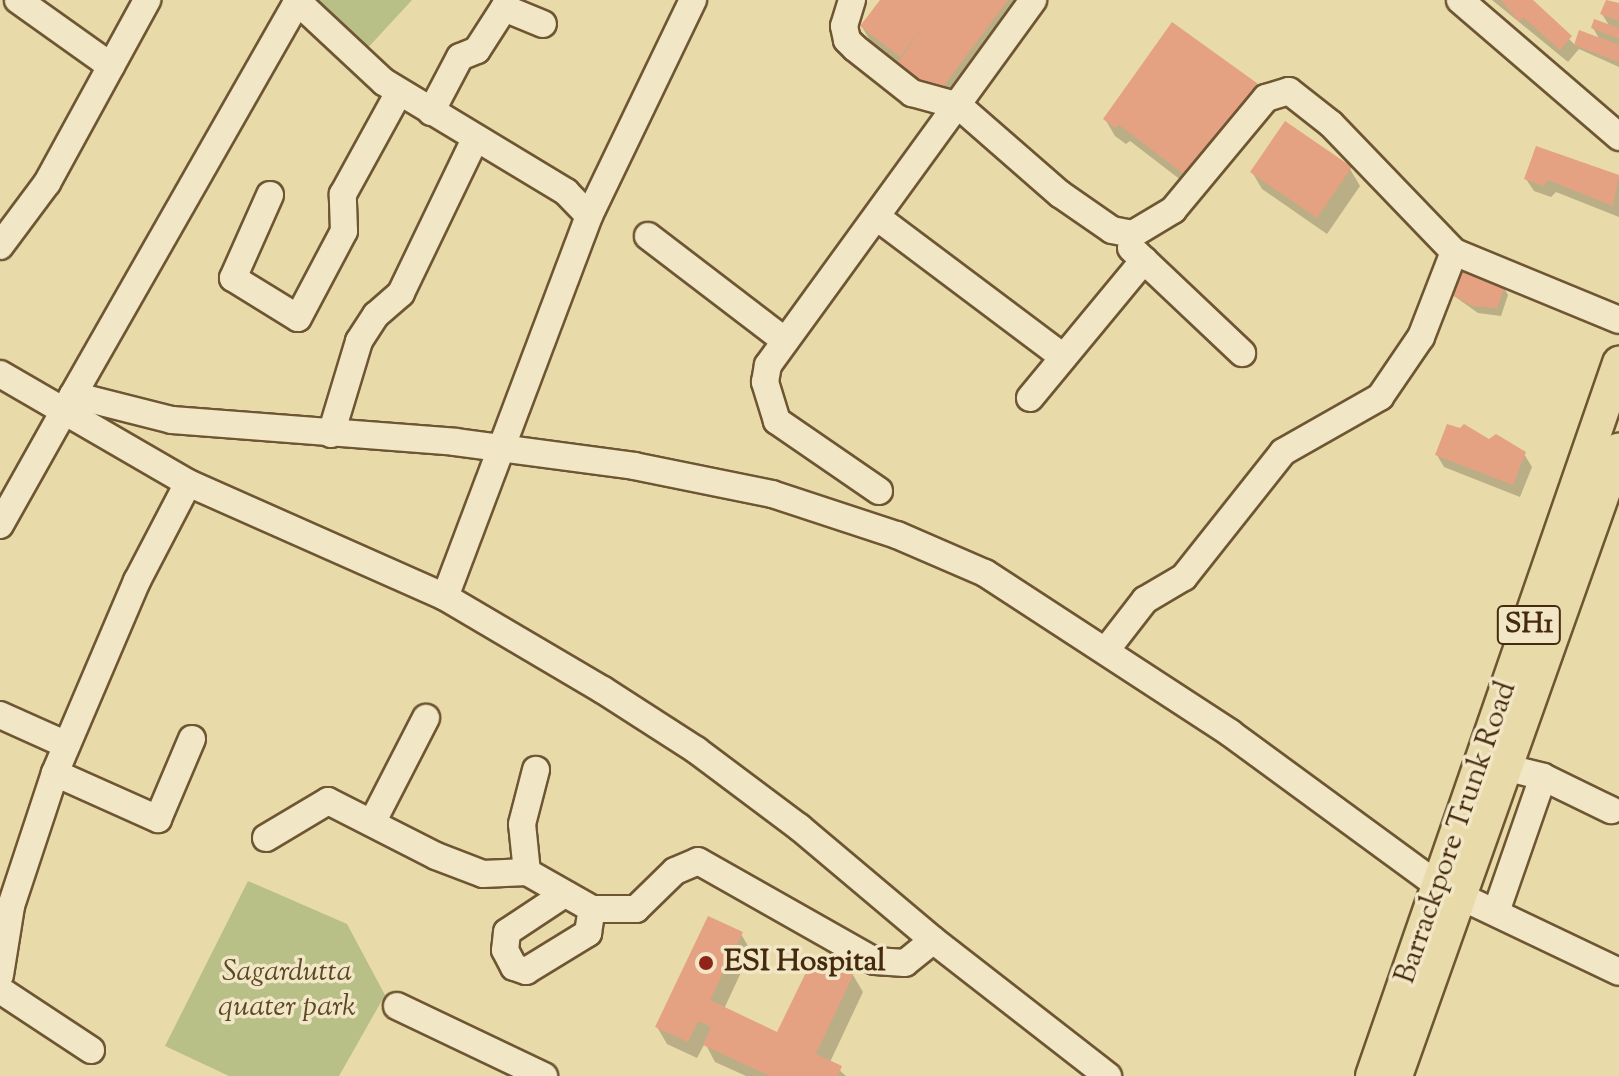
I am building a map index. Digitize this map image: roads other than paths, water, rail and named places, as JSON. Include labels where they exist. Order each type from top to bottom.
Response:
[{"type":"main road","name":"Barrackpore Trunk Road","points":[[1396,1076],[1450,891],[1619,363]]},
{"type":"main road","name":"Barrackpore Trunk Road","points":[[1372,1076],[1450,891],[1508,768],[1619,449]]},
{"type":"street","points":[[18,0],[111,66]]},
{"type":"street","points":[[0,246],[47,183],[147,0]]},
{"type":"street","points":[[445,597],[589,216],[693,0]]},
{"type":"street","points":[[852,0],[844,26],[847,40],[912,93],[959,106],[1060,194],[1112,230],[1242,353]]},
{"type":"street","points":[[879,491],[777,421],[765,382],[784,340],[878,218],[1033,0]]},
{"type":"street","points":[[1460,0],[1619,137]]},
{"type":"street","points":[[0,525],[297,1],[399,92],[474,141],[566,192],[589,216]]},
{"type":"street","points":[[431,112],[460,57],[477,50],[504,8],[543,24]]},
{"type":"street","points":[[1112,230],[1133,234],[1173,210],[1266,98],[1289,91],[1331,124],[1454,252],[1619,320]]},
{"type":"street","points":[[270,195],[233,278],[298,318],[344,231],[343,194],[399,92]]},
{"type":"street","points":[[331,434],[359,341],[376,315],[401,293],[474,141]]},
{"type":"street","points":[[878,218],[1063,357]]},
{"type":"street","points":[[648,236],[784,340]]},
{"type":"street","points":[[1107,649],[1145,600],[1184,577],[1283,452],[1380,397],[1421,337],[1454,252]]},
{"type":"street","points":[[1030,398],[1144,260]]},
{"type":"street","points":[[0,374],[69,402],[188,483],[445,597],[696,750],[799,827],[933,940],[1108,1076]]},
{"type":"street","points":[[69,402],[172,420],[499,448],[634,466],[772,494],[830,511],[985,573],[1107,649],[1450,891],[1619,972]]},
{"type":"street","points":[[0,975],[11,906],[55,773],[137,581],[188,483]]},
{"type":"street","points":[[0,715],[67,745]]},
{"type":"street","points":[[373,821],[426,718]]},
{"type":"street","points":[[55,773],[158,819],[192,739]]},
{"type":"street","points":[[1508,768],[1543,777],[1611,810]]},
{"type":"street","points":[[527,872],[522,824],[536,770]]},
{"type":"street","points":[[1496,912],[1543,777]]},
{"type":"street","points":[[266,838],[328,801],[373,821],[423,851],[481,874],[527,872],[592,909],[636,909],[675,871],[698,861],[875,961],[905,963],[933,940]]},
{"type":"street","points":[[563,895],[507,932],[505,950],[514,967],[526,971],[588,933],[592,909]]},
{"type":"street","points":[[0,990],[91,1050]]},
{"type":"street","points":[[397,1006],[544,1076]]},
{"type":"place","name":"ESI Hospital","points":[[706,963]]},
{"type":"park label","name":"Sagardutta quater park","points":[[287,990]]}]
